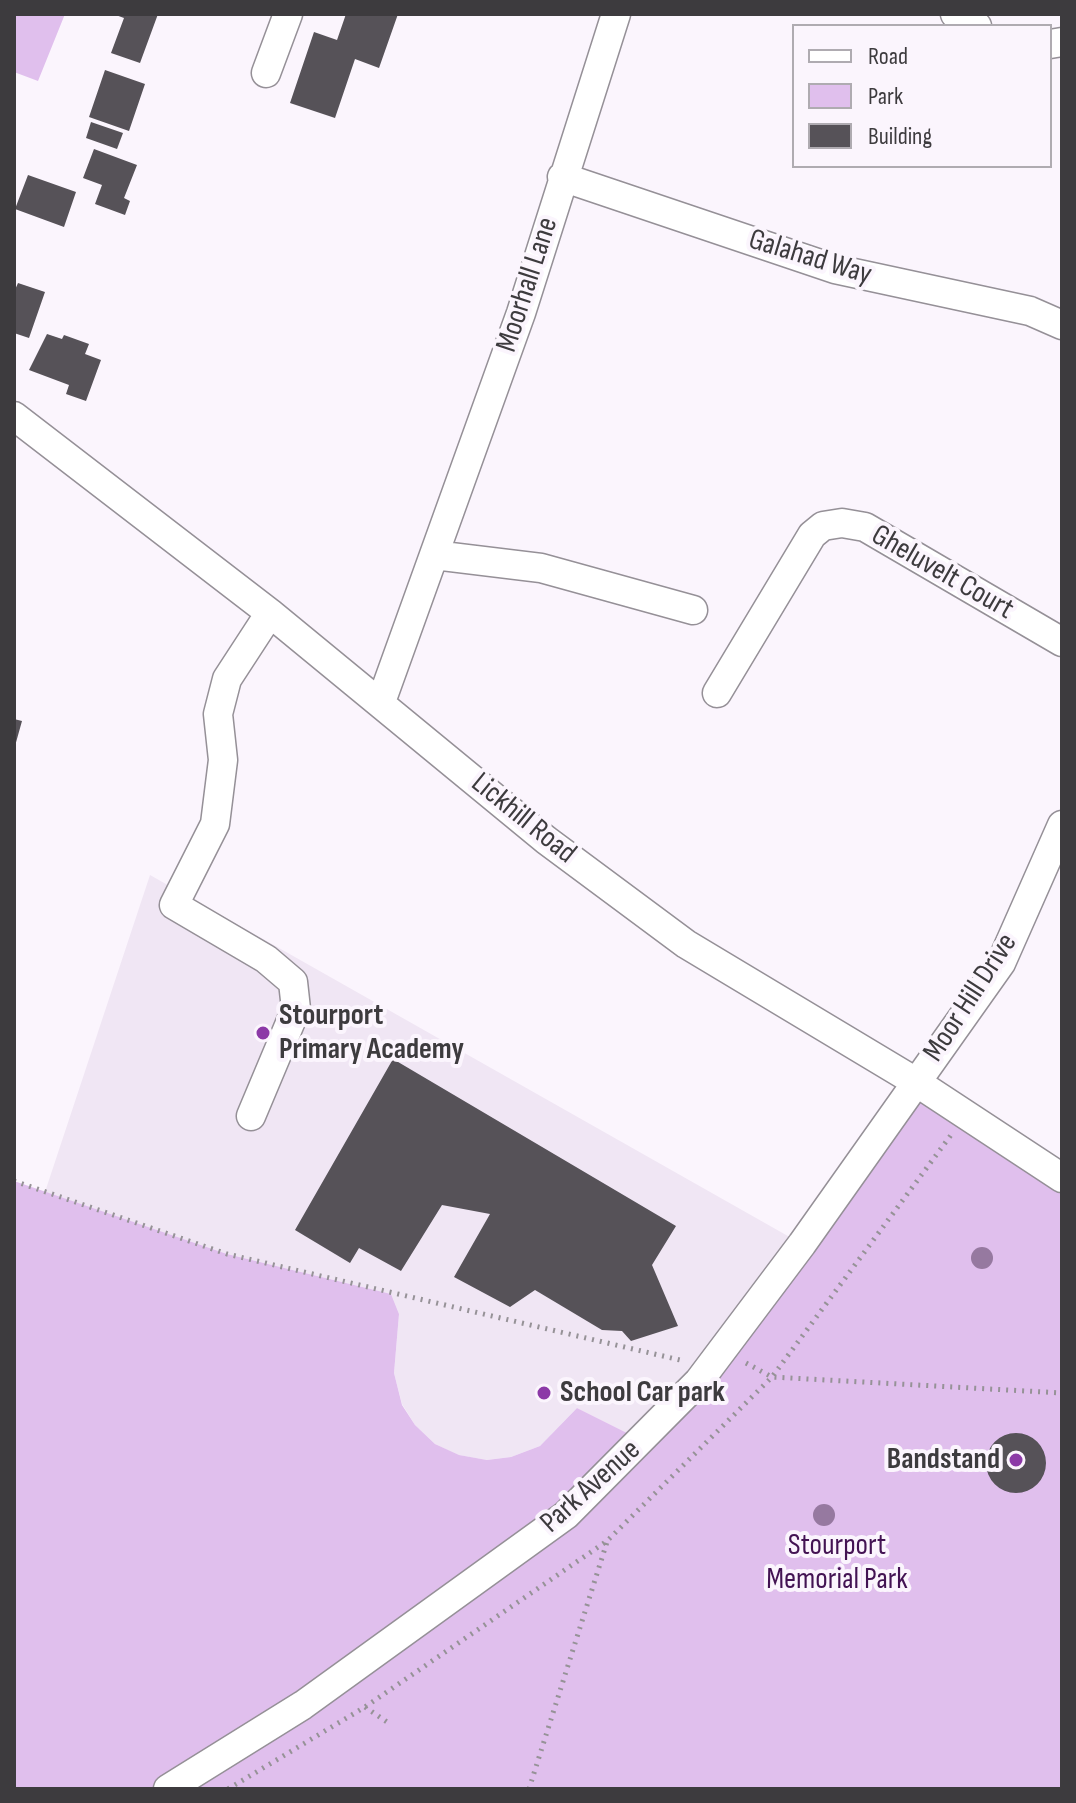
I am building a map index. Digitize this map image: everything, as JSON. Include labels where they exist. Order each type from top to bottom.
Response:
[{"type":"street","points":[[266,73],[288,14]]},
{"type":"street","name":"Moorhall Lane","points":[[381,702],[521,313],[616,14]]},
{"type":"street","points":[[955,14],[973,24]]},
{"type":"street","name":"Galahad Way","points":[[562,177],[835,269],[1030,311],[1062,325]]},
{"type":"street","name":"Lickhill Road","points":[[14,416],[270,613],[546,840],[686,944],[916,1082],[1062,1178]]},
{"type":"street","name":"Gheluvelt Court","points":[[717,693],[812,535],[823,526],[842,523],[865,527],[1062,642]]},
{"type":"street","points":[[434,555],[541,568],[693,610]]},
{"type":"street","points":[[251,1116],[296,1009],[293,982],[266,959],[174,905],[215,824],[223,760],[218,714],[227,679],[270,613]]},
{"type":"street","name":"Moor Hill Drive","points":[[916,1082],[1001,963],[1062,825]]},
{"type":"street","name":"Park Avenue","points":[[168,1789],[303,1705],[566,1515],[718,1359],[916,1082]]},
{"type":"path","points":[[14,1181],[227,1254],[718,1359],[772,1377],[1062,1393]]},
{"type":"path","points":[[529,1789],[607,1541]]},
{"type":"path","points":[[365,1707],[390,1724]]},
{"type":"shaded area","name":"Stourport Primary Academy","points":[[150,875],[802,1244],[643,1441],[577,1408],[540,1446],[511,1457],[487,1460],[458,1455],[435,1444],[415,1425],[402,1404],[394,1373],[399,1314],[391,1294],[227,1254],[45,1192]]},
{"type":"green space","points":[[14,14],[65,14],[38,81],[14,72]]},
{"type":"green space","name":"Stourport Memorial Park","points":[[916,1082],[1062,1178],[1062,1789],[14,1789],[14,1181],[227,1254],[391,1294],[399,1314],[394,1373],[402,1405],[415,1425],[435,1444],[459,1455],[487,1460],[511,1457],[540,1446],[577,1408],[643,1441]]},
{"type":"building","points":[[113,14],[158,14],[140,63],[111,53],[124,18]]},
{"type":"building","points":[[346,14],[398,14],[379,68],[355,59],[335,118],[290,103],[314,32],[337,40]]},
{"type":"building","points":[[105,70],[145,84],[129,131],[89,117]]},
{"type":"building","points":[[91,122],[123,133],[117,149],[86,138]]},
{"type":"building","points":[[94,149],[137,165],[124,198],[130,201],[125,215],[95,204],[102,185],[83,178]]},
{"type":"building","points":[[28,175],[76,192],[64,227],[15,209]]},
{"type":"building","points":[[18,283],[45,292],[29,338],[14,333],[14,292]]},
{"type":"building","points":[[47,334],[62,339],[64,335],[89,344],[85,354],[101,360],[86,401],[66,394],[69,385],[29,370]]},
{"type":"building","points":[[14,719],[22,721],[15,746],[14,746]]},
{"type":"building","points":[[393,1059],[676,1226],[652,1265],[678,1326],[631,1341],[622,1331],[602,1330],[535,1290],[510,1307],[454,1277],[490,1214],[442,1205],[401,1271],[359,1248],[350,1263],[295,1230]]},
{"type":"building","name":"Bandstand","points":[[1016,1433],[1038,1441],[1046,1463],[1038,1485],[1016,1493],[994,1485],[986,1463],[994,1441]]},
{"type":"place","name":"Stourport Primary Academy","points":[[263,1033]]},
{"type":"place","name":"School Car park","points":[[544,1393]]},
{"type":"place","name":"Bandstand","points":[[1016,1460]]}]
